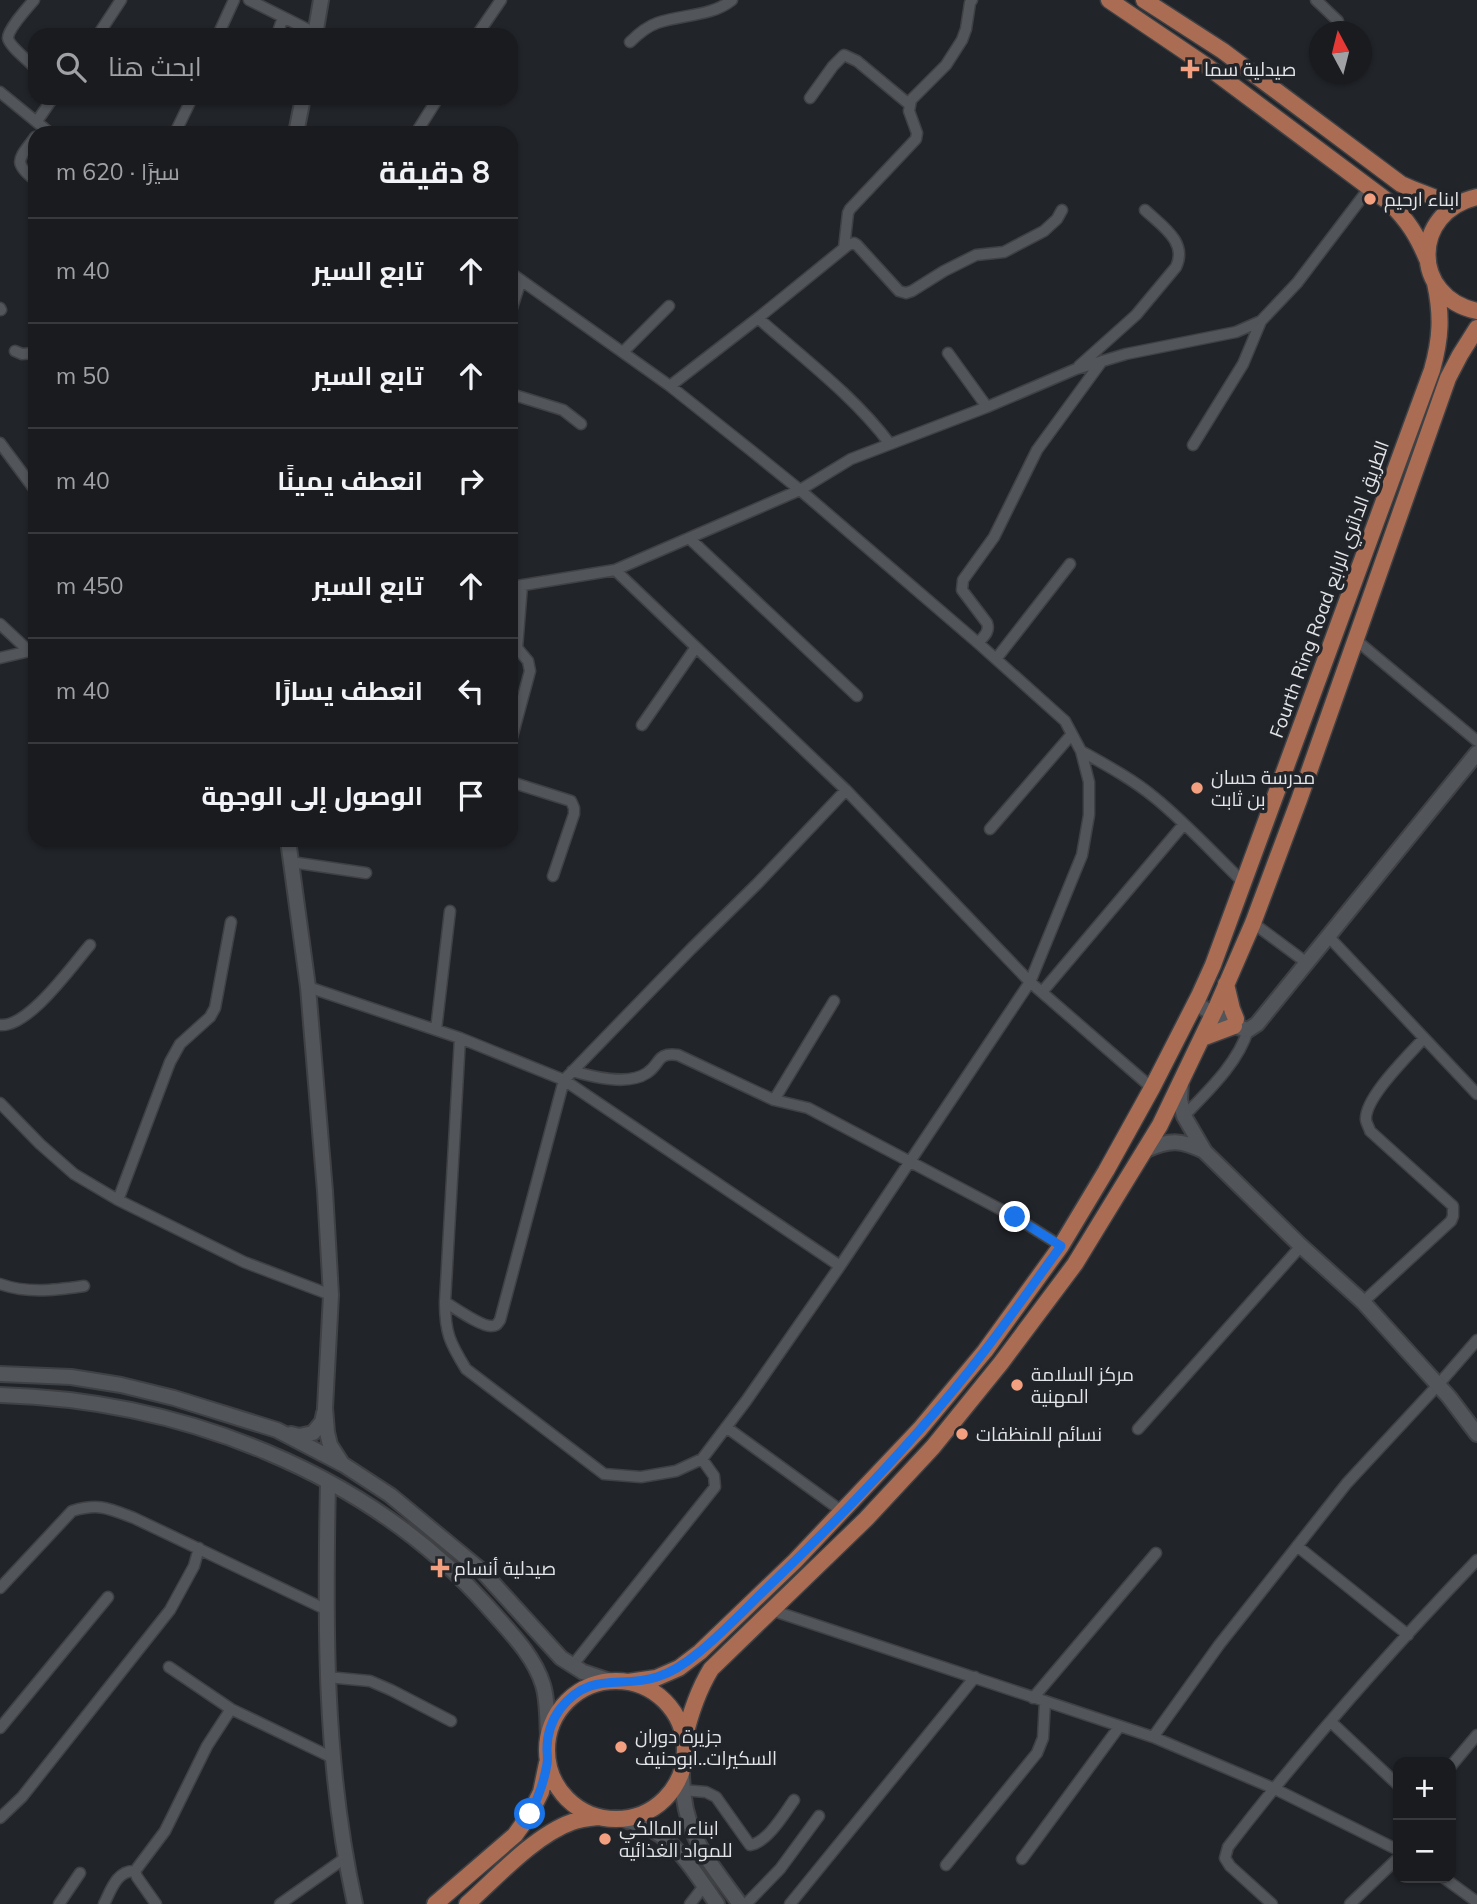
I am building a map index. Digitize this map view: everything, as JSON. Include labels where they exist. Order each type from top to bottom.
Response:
[{"type":"main road","name":"Fourth Ring Road الطريق الدائري الرابع","points":[[628,1682],[656,1678],[679,1668],[700,1652],[795,1561],[920,1429],[985,1350],[1061,1246],[1152,1088],[1197,1000],[1244,883],[1432,370],[1441,323],[1439,302],[1427,260],[1418,238],[1406,220],[1390,202],[1208,67],[1109,0]]},
{"type":"main road","points":[[1144,0],[1223,51],[1381,171],[1420,194],[1443,200],[1453,206]]},
{"type":"main road","points":[[1427,260],[1430,235],[1444,214],[1453,206],[1477,197]]},
{"type":"main road","points":[[1434,283],[1457,305],[1477,311]]},
{"type":"main road","points":[[684,1740],[700,1688],[711,1670],[866,1519],[933,1447],[1001,1363],[1075,1264],[1146,1150],[1202,1038],[1253,923],[1448,378],[1477,328]]},
{"type":"main road","points":[[1202,1038],[1240,1026],[1232,1009],[1226,984]]},
{"type":"main road","points":[[435,1904],[515,1835],[530,1814],[541,1792],[552,1723],[569,1699],[595,1684],[610,1681],[628,1682],[659,1696],[671,1708],[680,1723],[685,1756],[682,1771],[663,1800],[649,1810],[633,1816],[573,1821],[549,1833],[467,1904]]},
{"type":"main road","points":[[548,1761],[556,1783],[571,1802],[584,1811],[608,1817]]},
{"type":"street","points":[[28,61],[12,46],[8,38],[34,0]]},
{"type":"street","points":[[102,28],[121,0]]},
{"type":"street","points":[[221,28],[234,0]]},
{"type":"street","points":[[249,0],[304,28]]},
{"type":"street","points":[[316,28],[321,0]]},
{"type":"street","points":[[482,28],[501,0]]},
{"type":"street","points":[[629,41],[656,23],[720,9],[732,0]]},
{"type":"street","points":[[844,248],[850,209],[916,139],[917,133],[909,111],[911,100],[946,65],[962,40],[972,0]]},
{"type":"street","points":[[1316,0],[1338,21]]},
{"type":"street","points":[[279,28],[283,17]]},
{"type":"street","points":[[810,98],[844,55],[857,61],[910,105]]},
{"type":"street","points":[[0,92],[37,126]]},
{"type":"street","points":[[42,126],[50,105]]},
{"type":"street","points":[[178,126],[189,105]]},
{"type":"street","points":[[297,126],[302,105]]},
{"type":"street","points":[[420,126],[434,105]]},
{"type":"street","points":[[28,148],[20,162],[28,174]]},
{"type":"street","points":[[1193,445],[1242,364],[1261,321],[1297,283],[1370,187]]},
{"type":"street","points":[[670,386],[851,244],[857,245],[896,289],[906,293],[976,255],[1004,252],[1017,246],[1044,231],[1057,219],[1062,209]]},
{"type":"street","points":[[1076,369],[1136,315],[1177,267],[1181,258],[1177,241],[1145,210]]},
{"type":"street","points":[[460,1038],[445,1302],[445,1325],[453,1349],[466,1369],[604,1474],[640,1477],[676,1471],[702,1459],[726,1427],[840,1266],[1030,982],[1082,855],[1089,815],[1088,782],[1081,751],[1065,721],[800,490],[670,386],[518,278]]},
{"type":"street","points":[[518,289],[521,280]]},
{"type":"street","points":[[623,352],[669,306]]},
{"type":"street","points":[[758,318],[848,397],[874,422],[890,444]]},
{"type":"street","points":[[518,586],[615,570],[800,490],[851,459],[987,407],[1076,369],[1126,354],[1236,331],[1261,321]]},
{"type":"street","points":[[15,351],[28,354]]},
{"type":"street","points":[[948,353],[987,407]]},
{"type":"street","points":[[978,643],[989,627],[962,590],[963,580],[994,537],[1037,450],[1102,361]]},
{"type":"street","points":[[518,396],[564,410],[581,424]]},
{"type":"street","points":[[0,443],[28,481]]},
{"type":"street","points":[[690,538],[857,696]]},
{"type":"street","points":[[996,659],[1070,564]]},
{"type":"street","points":[[615,570],[846,790],[1030,982],[1152,1088]]},
{"type":"street","points":[[518,635],[522,585]]},
{"type":"street","points":[[0,624],[28,647]]},
{"type":"street","points":[[1356,640],[1477,741]]},
{"type":"street","points":[[642,725],[696,647]]},
{"type":"street","points":[[518,649],[528,661],[530,671],[518,715]]},
{"type":"street","points":[[0,658],[28,651]]},
{"type":"street","points":[[990,829],[1072,734]]},
{"type":"street","points":[[1081,751],[1119,772],[1152,796],[1244,883]]},
{"type":"street","points":[[1197,1000],[1240,1026],[1257,1024],[1477,752]]},
{"type":"street","points":[[518,784],[571,802],[573,805],[574,814],[553,876]]},
{"type":"street","points":[[445,1302],[483,1324],[497,1324],[564,1080],[846,790]]},
{"type":"street","points":[[1042,992],[1184,824]]},
{"type":"street","points":[[0,1374],[71,1377],[121,1385],[174,1398],[299,1436],[313,1433],[322,1422],[331,1295],[308,987],[289,847]]},
{"type":"street","points":[[291,862],[366,873]]},
{"type":"street","points":[[436,1030],[450,911]]},
{"type":"street","points":[[117,1199],[170,1062],[180,1044],[211,1017],[215,1008],[231,922]]},
{"type":"street","points":[[1253,923],[1307,963]]},
{"type":"street","points":[[1328,936],[1477,1094]]},
{"type":"street","points":[[0,1025],[9,1025],[31,1012],[90,945]]},
{"type":"street","points":[[308,987],[460,1038],[564,1080],[840,1266]]},
{"type":"street","points":[[774,1100],[834,1001]]},
{"type":"street","points":[[1184,1116],[1225,1070],[1243,1043],[1240,1026]]},
{"type":"street","points":[[1363,1302],[1451,1221],[1453,1216],[1453,1206],[1370,1131],[1366,1121],[1368,1109],[1376,1093],[1424,1038]]},
{"type":"street","points":[[572,1071],[613,1079],[638,1077],[650,1072],[659,1057],[678,1055],[774,1100],[808,1108],[1015,1217],[1061,1246]]},
{"type":"street","points":[[1181,1081],[1180,1100],[1184,1116],[1205,1152],[1363,1302],[1438,1385],[1477,1434]]},
{"type":"street","points":[[0,1103],[74,1174],[117,1199],[244,1262],[331,1295]]},
{"type":"street","points":[[1146,1150],[1174,1141],[1187,1143],[1205,1152]]},
{"type":"street","points":[[1138,1429],[1301,1246]]},
{"type":"street","points":[[0,1284],[11,1288],[42,1291],[84,1286]]},
{"type":"street","points":[[1153,1737],[1219,1645],[1347,1483],[1477,1340]]},
{"type":"street","points":[[0,1395],[72,1400],[169,1420],[218,1434],[292,1464],[351,1494],[429,1549],[467,1584],[507,1629],[543,1683],[548,1737]]},
{"type":"street","points":[[325,1408],[330,1445],[344,1465]]},
{"type":"street","points":[[726,1427],[843,1512]]},
{"type":"street","points":[[277,1430],[344,1465],[390,1495],[482,1572],[561,1658],[583,1672],[610,1681]]},
{"type":"street","points":[[572,1666],[715,1487],[714,1476],[702,1459]]},
{"type":"street","points":[[328,1482],[325,1609],[327,1677],[345,1858],[355,1904]]},
{"type":"street","points":[[0,1588],[72,1511],[88,1506],[105,1507],[199,1548],[325,1609]]},
{"type":"street","points":[[1297,1546],[1408,1634]]},
{"type":"street","points":[[0,1818],[22,1797],[170,1610],[194,1566],[199,1548]]},
{"type":"street","points":[[1033,1698],[1156,1553]]},
{"type":"street","points":[[1272,1904],[1230,1866],[1225,1858],[1228,1847],[1273,1787],[1477,1560]]},
{"type":"street","points":[[0,1728],[108,1597]]},
{"type":"street","points":[[771,1610],[1153,1737],[1273,1787],[1393,1847]]},
{"type":"street","points":[[169,1667],[231,1709],[333,1758]]},
{"type":"street","points":[[327,1677],[370,1681],[451,1721]]},
{"type":"street","points":[[793,1902],[975,1677]]},
{"type":"street","points":[[946,1865],[1037,1753],[1043,1738],[1045,1701]]},
{"type":"street","points":[[104,1904],[120,1875],[135,1871],[164,1831],[207,1746],[231,1709]]},
{"type":"street","points":[[1331,1722],[1393,1780]]},
{"type":"street","points":[[1022,1858],[1119,1727]]},
{"type":"street","points":[[1456,1760],[1477,1735]]},
{"type":"street","points":[[682,1771],[685,1811],[698,1846],[740,1904]]},
{"type":"street","points":[[682,1790],[706,1791],[716,1797],[750,1845],[763,1841],[794,1800]]},
{"type":"street","points":[[746,1904],[780,1869],[819,1816]]},
{"type":"street","points":[[608,1817],[643,1825],[661,1836],[681,1855],[717,1904]]},
{"type":"street","points":[[280,1904],[345,1858]]},
{"type":"street","points":[[1350,1904],[1393,1863]]},
{"type":"street","points":[[135,1871],[156,1904]]},
{"type":"street","points":[[59,1904],[80,1872]]},
{"type":"street","points":[[1452,1883],[1476,1899]]},
{"type":"street","points":[[690,1904],[704,1886]]},
{"type":"place","name":"صيدلية سما","points":[[1190,69]]},
{"type":"place","name":"ابناء ارحيم","points":[[1370,199]]},
{"type":"place","name":"مدرسة حسان بن ثابت","points":[[1197,788]]},
{"type":"place","name":"مركز السلامة المهنية","points":[[1017,1385]]},
{"type":"place","name":"نسائم للمنظفات","points":[[962,1434]]},
{"type":"place","name":"صيدلية أنسام","points":[[440,1568]]},
{"type":"place","name":"جزيرة دوران السكيرات..ابوحنيف","points":[[621,1747]]},
{"type":"place","name":"ابناء المالكي للمواد الغذائيه","points":[[605,1839]]},
{"type":"route","points":[[530,1814],[541,1792],[552,1723],[569,1699],[595,1684],[656,1678],[679,1668],[700,1652],[849,1505],[920,1429],[985,1350],[1061,1246],[1015,1217]]}]
